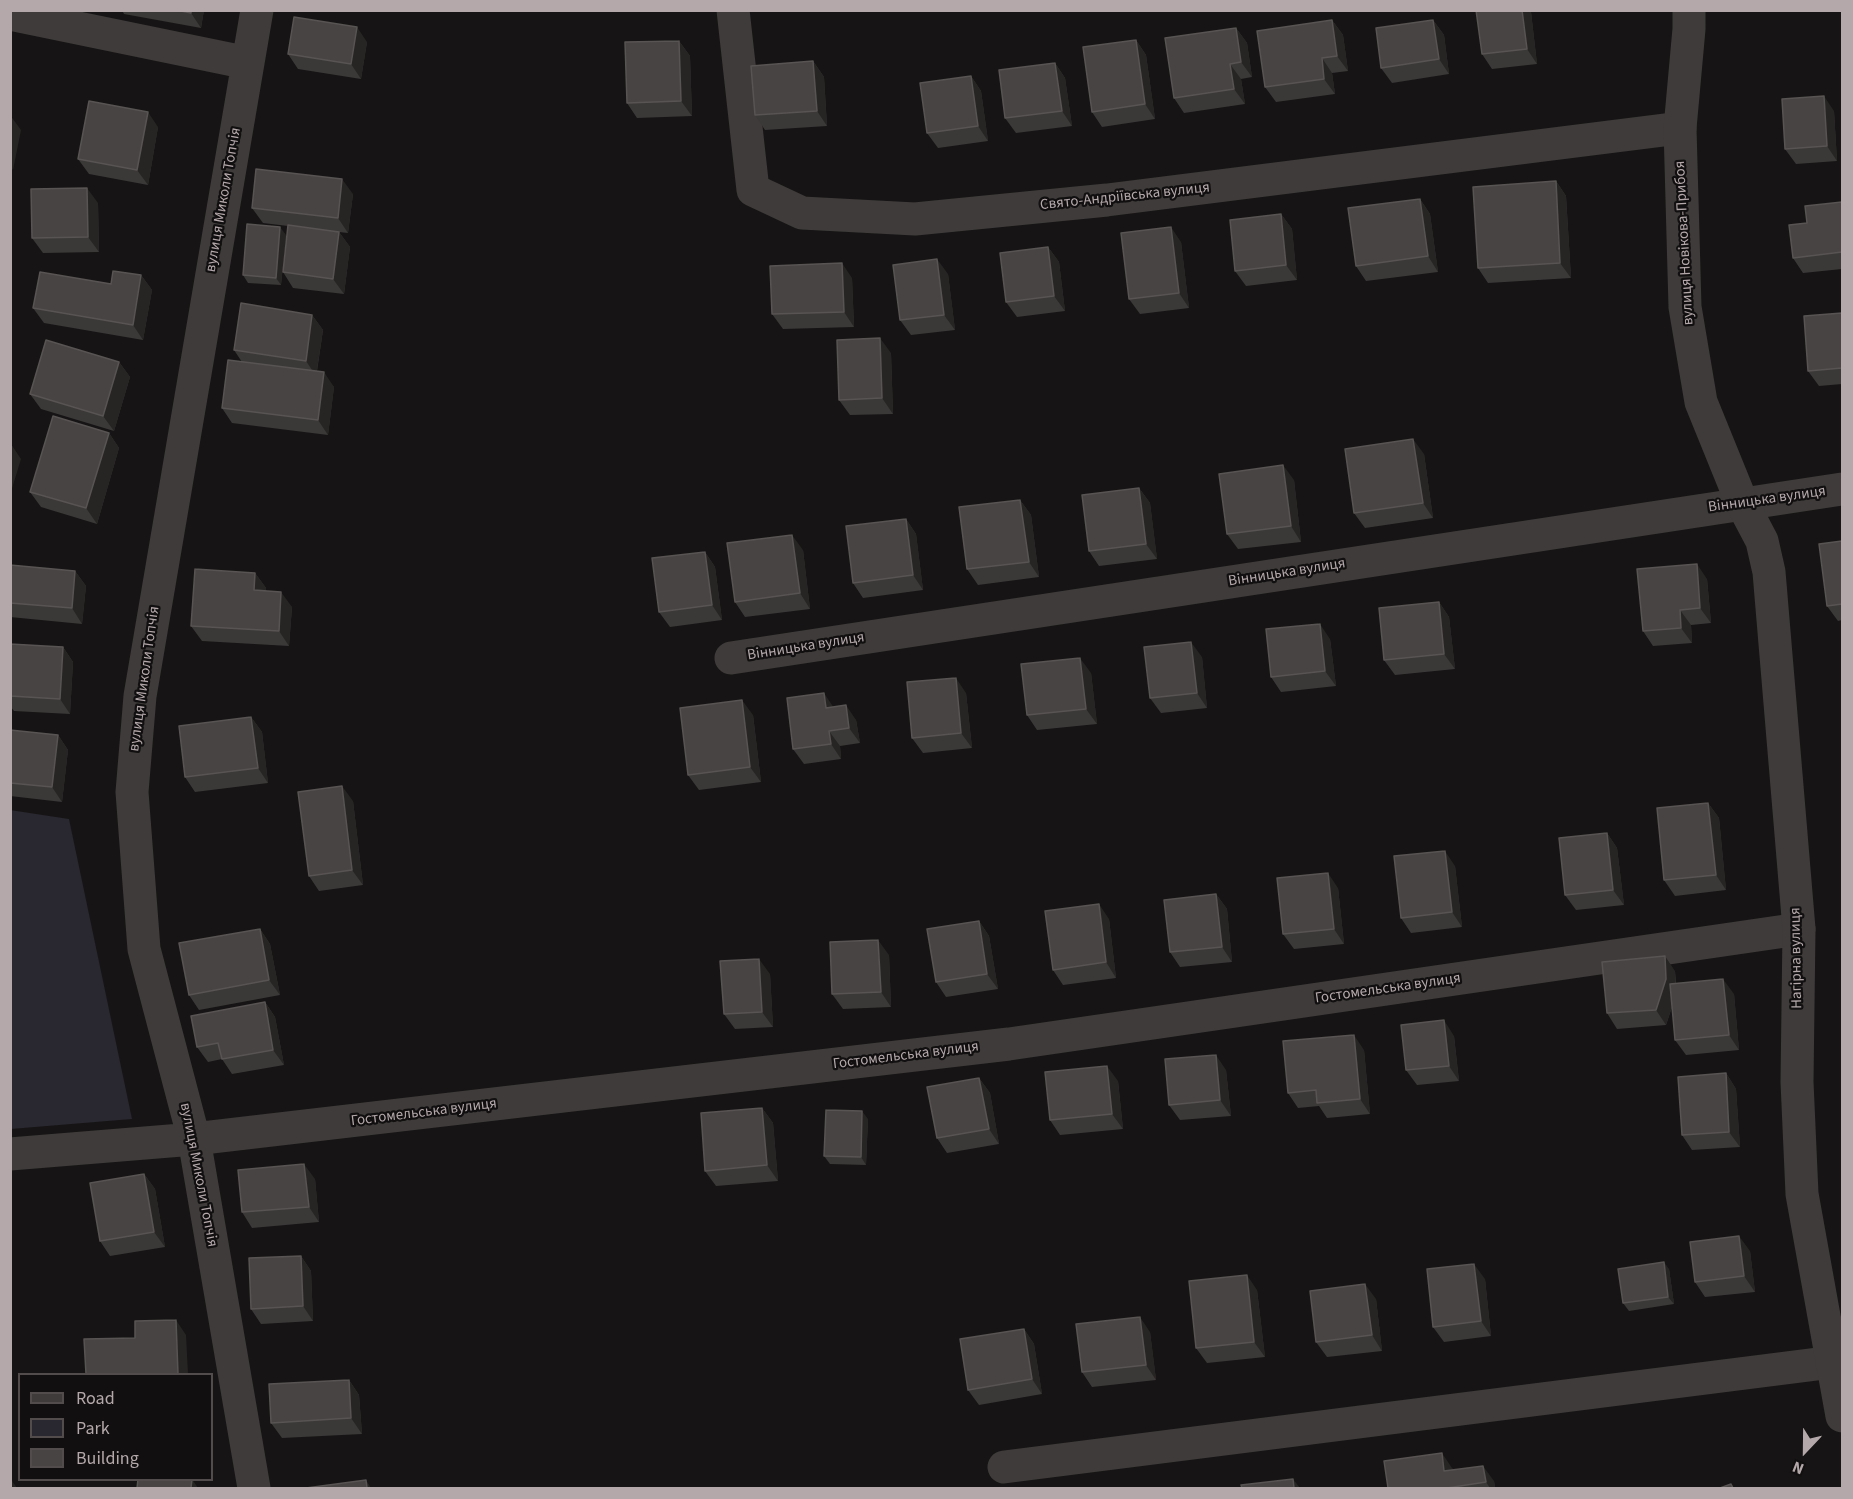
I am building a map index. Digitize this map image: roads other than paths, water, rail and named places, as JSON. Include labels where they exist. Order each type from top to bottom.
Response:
[{"type":"street","name":"вулиця Миколи Топчія","points":[[254,1488],[194,1140],[144,949],[132,792],[140,696],[257,10]]},
{"type":"street","name":"Свято-Андріївська вулиця","points":[[733,10],[753,190],[801,213],[915,219],[1096,201],[1680,128]]},
{"type":"street","name":"вулиця Новікова-Прибоя","points":[[1689,10],[1680,128],[1685,307],[1701,402],[1742,503]]},
{"type":"street","points":[[10,14],[248,63]]},
{"type":"street","name":"Вінницька вулиця","points":[[731,658],[1842,489]]},
{"type":"street","name":"Нагірна вулиця","points":[[1742,503],[1762,541],[1769,572],[1799,929],[1797,1082],[1802,1194],[1842,1416]]},
{"type":"street","name":"Гостомельська вулиця","points":[[10,1154],[194,1140],[1009,1044],[1799,929]]},
{"type":"street","points":[[1004,1467],[1833,1362]]}]
